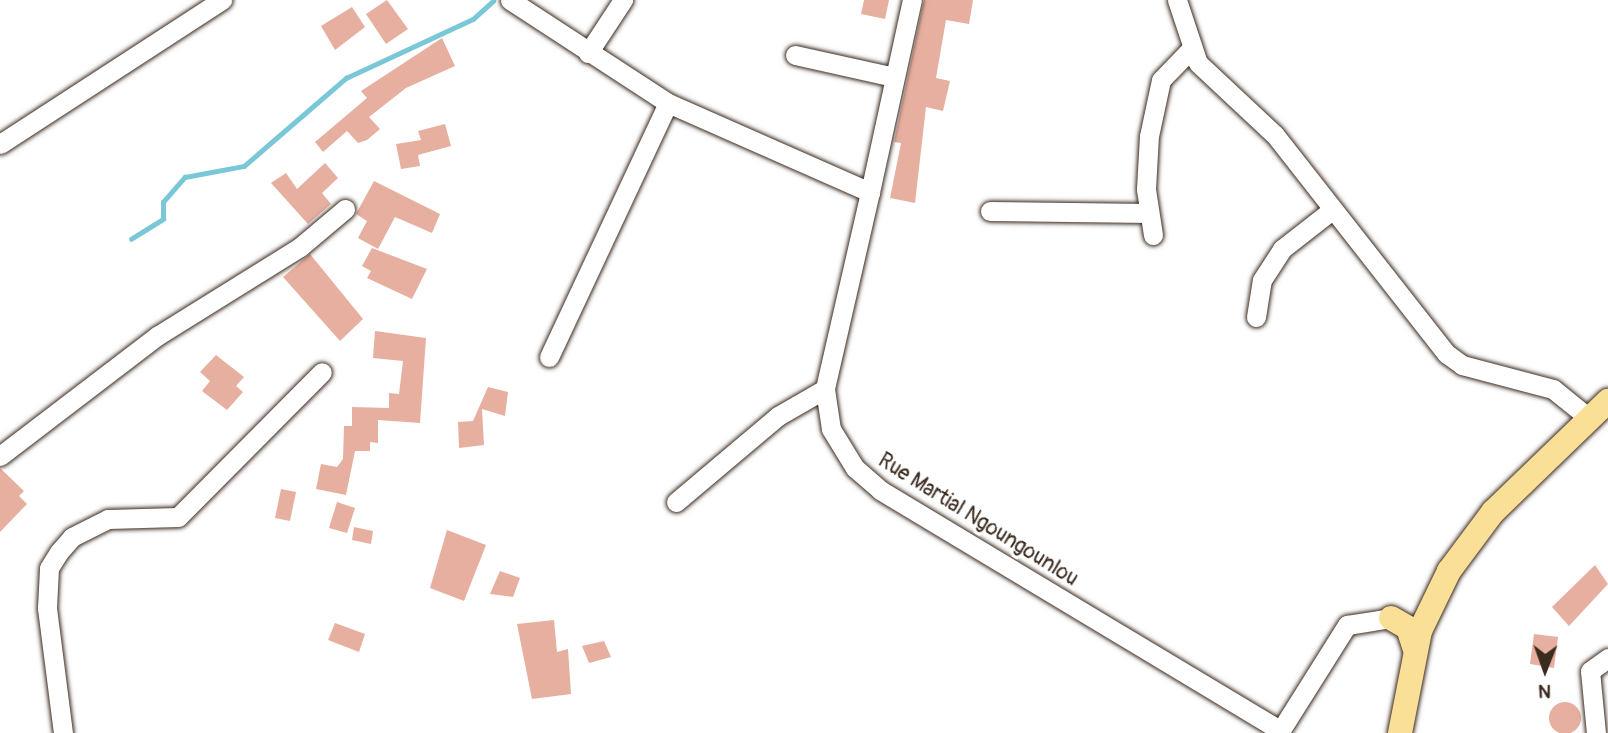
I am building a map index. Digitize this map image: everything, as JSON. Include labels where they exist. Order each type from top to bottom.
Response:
[{"type":"main road","points":[[1400,733],[1415,650],[1430,607],[1470,539],[1608,401]]},
{"type":"main road","points":[[1391,618],[1430,607]]},
{"type":"main road","points":[[1391,618],[1408,628],[1415,650]]},
{"type":"street","points":[[0,144],[222,0]]},
{"type":"street","points":[[510,0],[668,103],[870,192]]},
{"type":"street","points":[[589,53],[623,0]]},
{"type":"street","name":"Rue Martial Ngoungounlou","points":[[912,0],[825,389],[840,446],[880,490],[1279,731]]},
{"type":"street","points":[[1177,0],[1190,50],[1205,72],[1253,110],[1447,354],[1462,365],[1553,389],[1590,419]]},
{"type":"street","points":[[1153,235],[1146,166],[1161,80],[1190,50]]},
{"type":"street","points":[[795,55],[894,78]]},
{"type":"street","points":[[549,357],[668,103]]},
{"type":"street","points":[[0,456],[157,336],[300,247],[345,209]]},
{"type":"street","points":[[1256,317],[1262,281],[1282,249],[1332,210]]},
{"type":"street","points":[[990,211],[1149,213]]},
{"type":"street","points":[[62,733],[47,608],[49,568],[59,552],[72,537],[108,519],[178,517],[322,372]]},
{"type":"street","points":[[676,502],[778,416],[825,389]]},
{"type":"street","points":[[1279,731],[1347,625],[1391,618]]},
{"type":"street","points":[[1596,733],[1590,671],[1608,658]]},
{"type":"building","points":[[387,0],[408,29],[386,44],[366,14]]},
{"type":"building","points":[[864,0],[889,0],[885,19],[861,14]]},
{"type":"building","points":[[924,0],[973,0],[969,24],[946,20],[936,78],[950,81],[943,111],[926,107],[915,203],[890,198],[901,143],[894,142]]},
{"type":"building","points":[[352,7],[365,27],[335,50],[321,26]]},
{"type":"building","points":[[442,38],[455,66],[406,88],[369,117],[380,129],[367,140],[358,143],[347,131],[323,152],[315,142],[367,98],[361,91]]},
{"type":"building","points":[[445,124],[451,146],[418,155],[420,166],[401,169],[396,144],[421,140],[418,131]]},
{"type":"building","points":[[325,163],[338,178],[322,193],[331,204],[308,224],[271,183],[286,173],[297,189]]},
{"type":"building","points":[[374,181],[440,214],[432,233],[395,217],[378,249],[358,238],[367,221],[356,214]]},
{"type":"building","points":[[372,248],[427,269],[412,299],[367,278],[371,271],[362,266]]},
{"type":"building","points":[[310,254],[363,319],[340,341],[283,277]]},
{"type":"building","points":[[375,331],[426,338],[420,423],[378,420],[378,443],[370,442],[370,451],[355,451],[346,495],[316,489],[321,464],[337,467],[343,459],[344,426],[352,426],[352,407],[389,408],[389,393],[399,394],[403,361],[373,358]]},
{"type":"building","points":[[216,355],[244,377],[236,386],[243,392],[227,410],[202,391],[210,381],[200,372]]},
{"type":"building","points":[[488,387],[508,392],[505,416],[482,409],[484,445],[459,448],[458,422],[473,421]]},
{"type":"building","points":[[0,468],[24,491],[19,496],[27,504],[0,532]]},
{"type":"building","points":[[281,489],[296,492],[290,521],[275,518]]},
{"type":"building","points":[[337,502],[355,508],[347,533],[329,528]]},
{"type":"building","points":[[354,527],[373,531],[371,544],[352,540]]},
{"type":"building","points":[[447,530],[486,545],[464,601],[430,588]]},
{"type":"building","points":[[1595,565],[1608,584],[1569,626],[1552,607]]},
{"type":"building","points":[[500,571],[520,578],[513,597],[490,594]]},
{"type":"building","points":[[554,620],[557,652],[568,649],[571,694],[532,699],[517,624]]},
{"type":"building","points":[[335,623],[365,634],[359,652],[328,640]]},
{"type":"building","points":[[1534,634],[1558,637],[1554,668],[1530,664]]},
{"type":"building","points":[[604,641],[611,657],[589,663],[582,646]]},
{"type":"building","points":[[1565,702],[1576,707],[1581,718],[1576,729],[1565,734],[1554,729],[1549,718],[1554,707]]},
{"type":"waterway","points":[[131,239],[163,219],[163,202],[185,177],[244,166],[346,78],[473,19],[493,1]]}]
